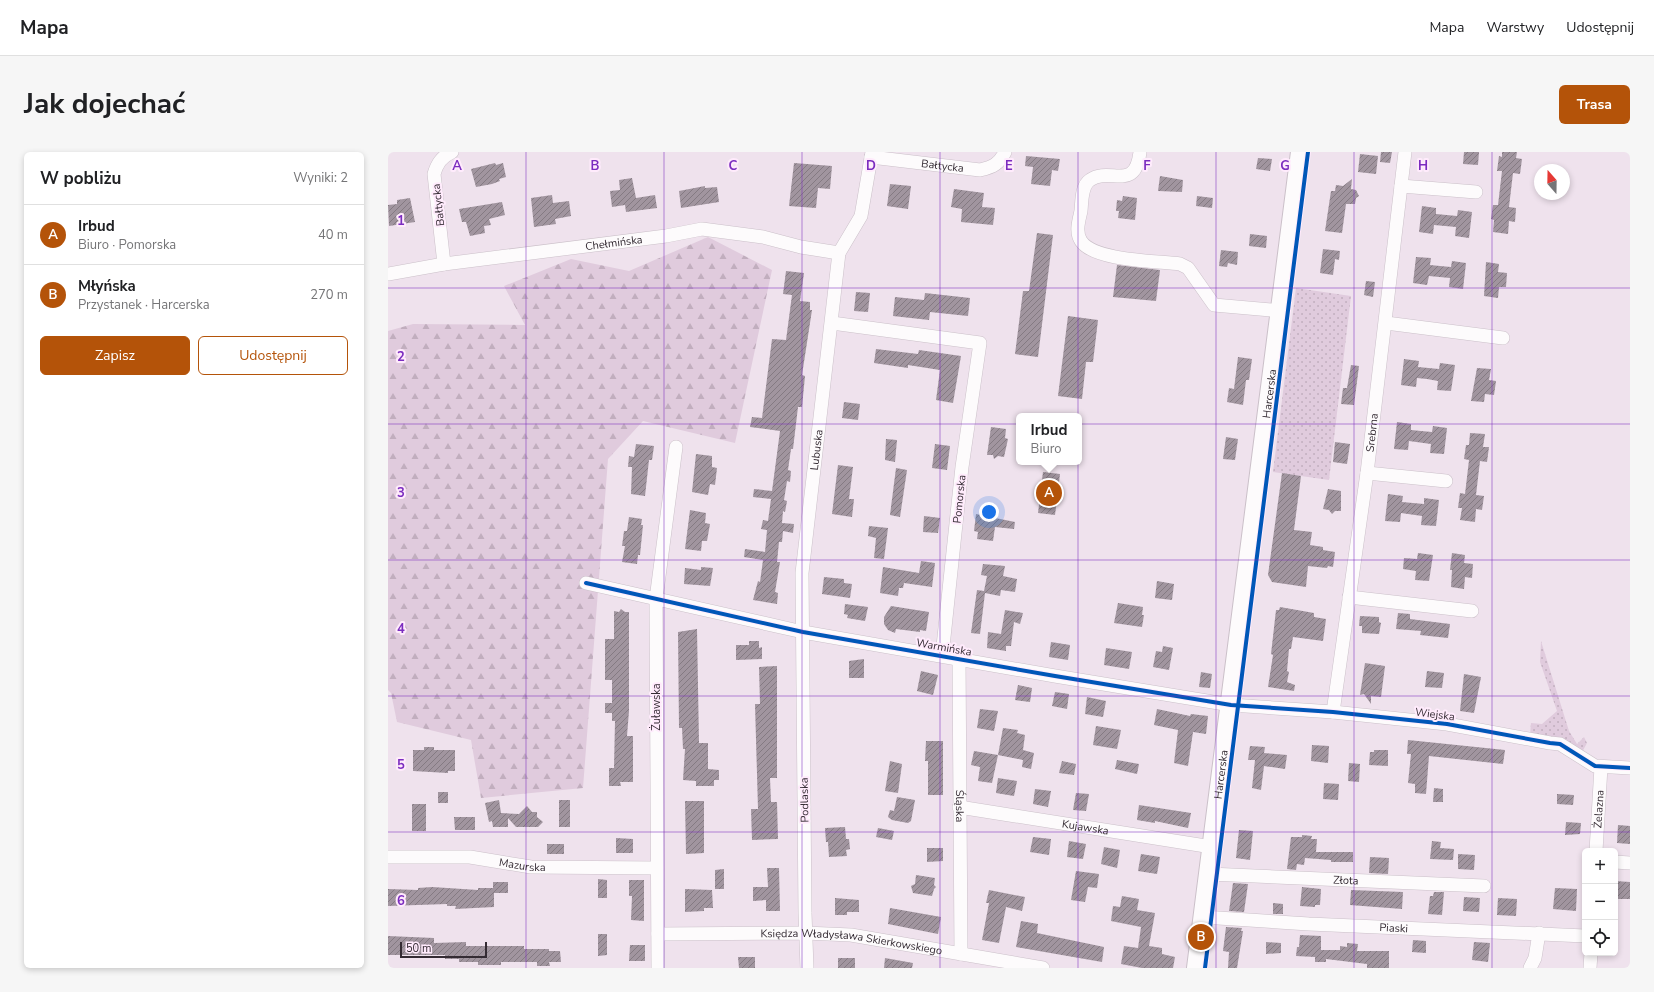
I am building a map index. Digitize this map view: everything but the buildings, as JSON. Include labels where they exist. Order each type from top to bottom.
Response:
[{"type":"street","name":"Bałtycka","points":[[444,264],[434,174],[442,157],[452,152]]},
{"type":"street","name":"Bałtycka","points":[[839,253],[861,216],[871,155],[980,170],[994,166],[1001,160],[1005,152]]},
{"type":"street","points":[[1140,152],[1139,163],[1133,172],[1126,176],[1098,176],[1089,180],[1084,188],[1078,230],[1080,240],[1086,247],[1096,252],[1115,256],[1180,264],[1188,268],[1214,305],[1271,310],[1280,313]]},
{"type":"street","name":"Harcerska","points":[[1196,968],[1231,705],[1300,152]]},
{"type":"street","name":"Srebrna","points":[[1333,712],[1368,473],[1405,152]]},
{"type":"street","points":[[1401,186],[1476,192]]},
{"type":"street","name":"Chełmińska","points":[[388,274],[444,264],[666,236],[702,229],[763,237],[801,247],[839,253]]},
{"type":"street","name":"Lubuska","points":[[802,632],[802,573],[806,531],[832,323],[839,253]]},
{"type":"street","name":"Pomorska","points":[[832,323],[980,343],[962,467],[942,656]]},
{"type":"street","points":[[1386,323],[1503,338]]},
{"type":"street","name":"Żuławska","points":[[658,968],[656,599],[676,447]]},
{"type":"street","points":[[1368,473],[1446,481]]},
{"type":"street","name":"Warmińska","points":[[586,583],[802,632],[1231,705]]},
{"type":"street","points":[[1349,597],[1472,611]]},
{"type":"street","name":"Podlaska","points":[[802,632],[805,932],[807,968]]},
{"type":"street","name":"Śląska","points":[[959,658],[961,954]]},
{"type":"street","name":"Wiejska","points":[[1231,705],[1333,712],[1447,724],[1560,744],[1589,764],[1601,767],[1630,768]]},
{"type":"street","name":"Żelazna","points":[[1596,848],[1601,767]]},
{"type":"street","name":"Kujawska","points":[[959,807],[1212,847]]},
{"type":"street","name":"Mazurska","points":[[388,857],[470,857],[531,867],[657,868]]},
{"type":"street","points":[[1618,862],[1630,863]]},
{"type":"street","name":"Złota","points":[[1209,874],[1484,886]]},
{"type":"street","name":"Piaski","points":[[1203,917],[1308,924],[1582,936]]},
{"type":"street","name":"Księdza Władysława Skierkowskiego","points":[[658,934],[805,932],[851,935],[1036,967]]},
{"type":"street","points":[[1530,968],[1535,958],[1539,933]]},
{"type":"street","points":[[1590,968],[1591,956]]},
{"type":"green space","points":[[708,237],[772,270],[735,443],[643,421],[608,459],[583,788],[481,798],[471,740],[397,722],[391,693],[388,690],[388,331],[413,324],[525,325],[504,286],[571,259],[629,271]]},
{"type":"green space","points":[[1296,288],[1351,296],[1329,480],[1273,472]]},
{"type":"green space","points":[[1541,641],[1569,731],[1577,744],[1584,737],[1587,743],[1581,754],[1530,735],[1531,723],[1542,724],[1557,711],[1540,662]]},
{"type":"cycle path","points":[[1205,968],[1308,152]]},
{"type":"cycle path","points":[[586,583],[803,632],[1055,676],[1231,705],[1333,712],[1447,724],[1560,744],[1595,766],[1630,768]]},
{"type":"place","name":"Irbud","points":[[1049,493]]},
{"type":"place","name":"Młyńska","points":[[1201,937]]}]
